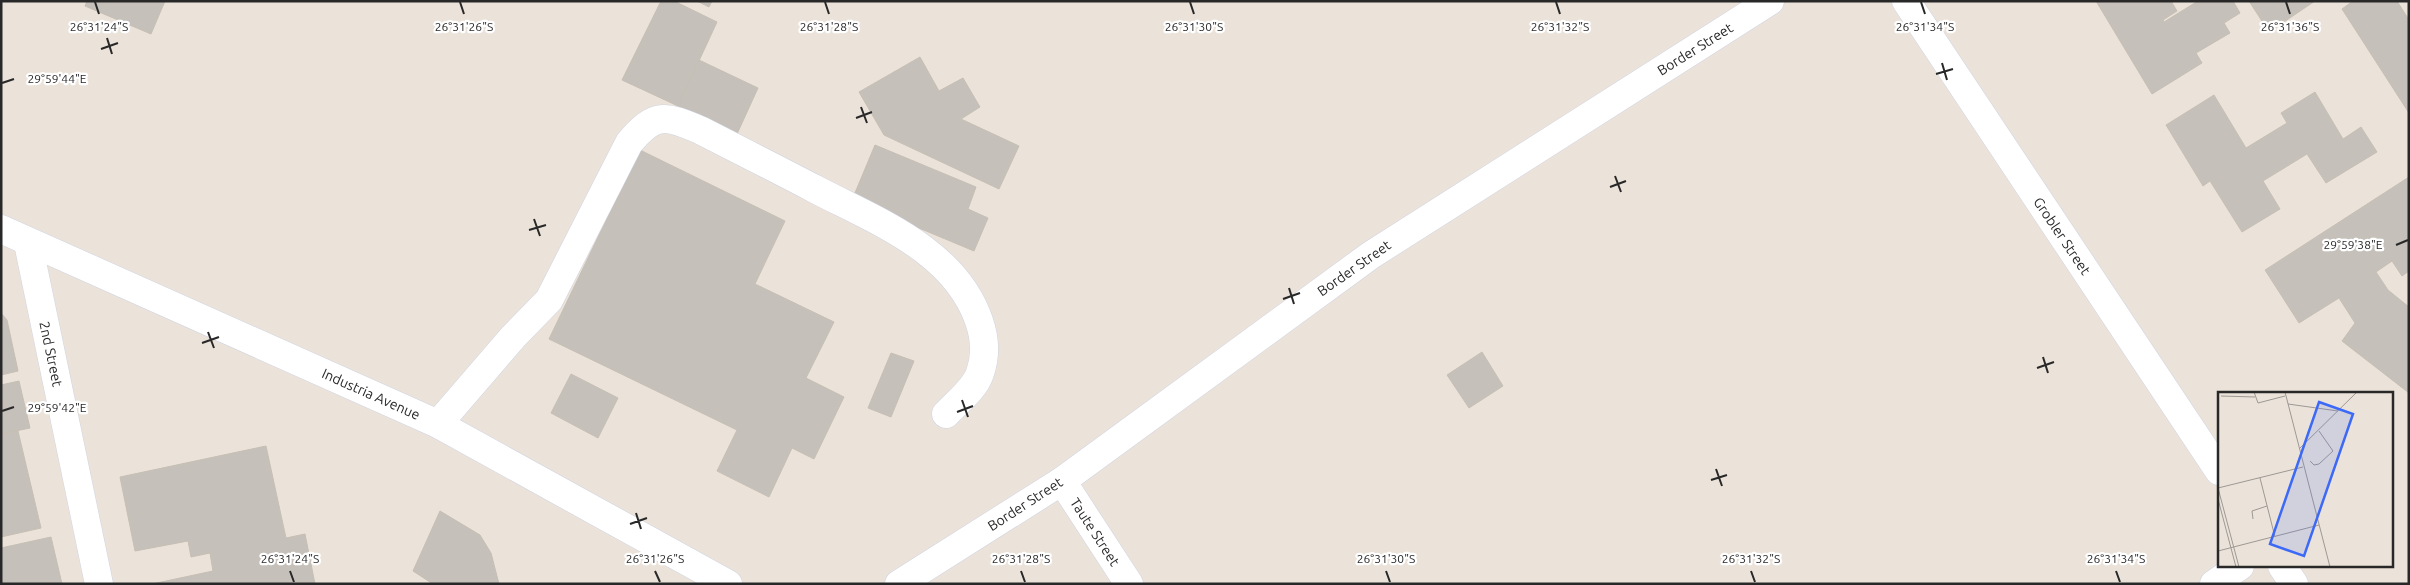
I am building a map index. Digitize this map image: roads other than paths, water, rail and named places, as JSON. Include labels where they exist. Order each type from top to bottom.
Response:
[{"type":"street","name":"Border Street","points":[[899,584],[1062,481],[1371,255],[1770,1]]},
{"type":"street","name":"Grobler Street","points":[[1906,1],[2218,469]]},
{"type":"street","points":[[438,424],[549,300],[629,142],[644,126],[656,119],[673,118],[709,134],[900,233],[935,258],[965,291],[977,314],[984,336],[984,360],[980,376],[946,414]]},
{"type":"street","name":"Industria Avenue","points":[[1,230],[438,424],[728,584]]},
{"type":"street","name":"2nd Street","points":[[28,242],[99,584]]},
{"type":"street","name":"Taute Street","points":[[1062,481],[1129,584]]},
{"type":"street","points":[[2214,584],[2237,568]]},
{"type":"street","points":[[2283,568],[2294,584]]}]
